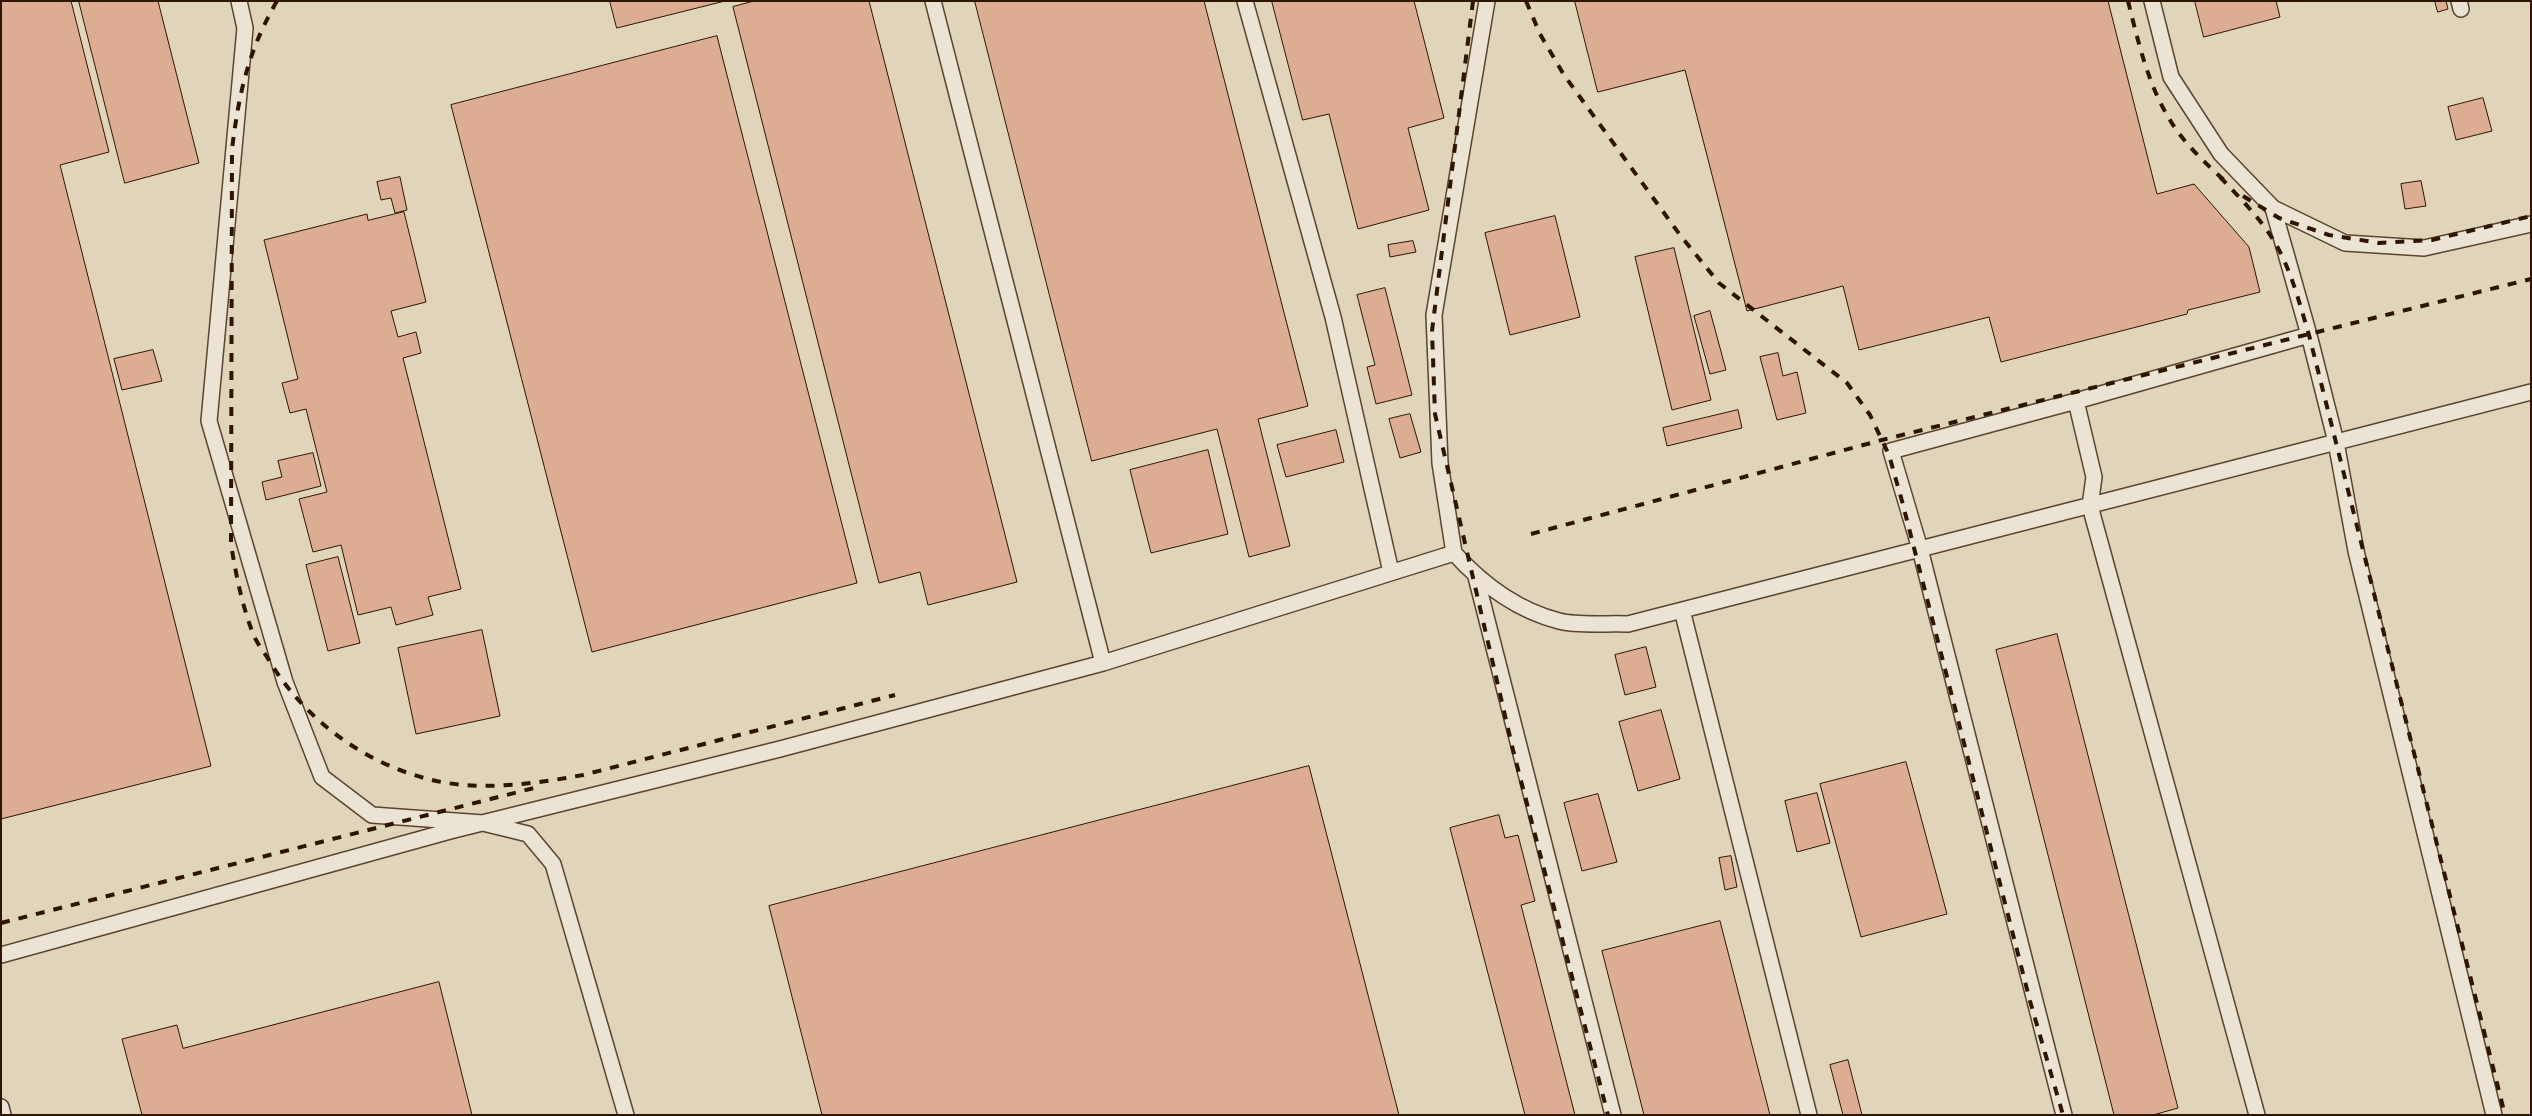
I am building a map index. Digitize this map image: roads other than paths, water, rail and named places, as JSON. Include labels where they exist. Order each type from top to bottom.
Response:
[{"type":"lane","points":[[239,1],[245,28],[209,421],[282,672],[322,777],[372,815],[484,823],[528,834],[553,864],[626,1115]]},
{"type":"lane","points":[[933,1],[1103,663]]},
{"type":"lane","points":[[1245,1],[1333,318],[1391,572]]},
{"type":"lane","points":[[1487,1],[1434,315],[1440,462],[1454,553],[1476,577],[1512,603],[1560,622],[1628,624],[2531,392]]},
{"type":"lane","points":[[2152,1],[2171,77],[2221,154],[2273,208],[2345,243],[2424,248],[2531,224]]},
{"type":"lane","points":[[2273,208],[2309,335],[2336,442],[2358,561],[2494,1115]]},
{"type":"lane","points":[[2064,1115],[1920,549],[1891,451],[2309,335]]},
{"type":"lane","points":[[2076,401],[2094,477],[2090,506],[2256,1115]]},
{"type":"lane","points":[[1,955],[292,873],[780,749],[1103,663],[1454,553]]},
{"type":"lane","points":[[1476,577],[1613,1115]]},
{"type":"lane","points":[[1682,610],[1809,1115]]},
{"type":"lane","points":[[1,1107],[3,1115]]},
{"type":"railway","points":[[277,1],[259,37],[246,73],[232,149],[231,544],[240,590],[254,636],[284,683],[300,702],[337,736],[380,762],[428,779],[447,783],[485,786],[525,784],[583,775],[895,695]]},
{"type":"railway","points":[[1473,1],[1432,331],[1435,414],[1513,750],[1608,1115]]},
{"type":"railway","points":[[1526,1],[1540,34],[1564,75],[1680,235],[1719,283],[1847,383],[1870,415],[1889,455],[1902,501],[2030,1001],[2063,1115]]},
{"type":"railway","points":[[2128,1],[2144,62],[2162,106],[2175,128],[2188,144],[2224,180]]},
{"type":"railway","points":[[2220,177],[2256,216],[2274,241],[2290,275],[2309,335],[2505,1115]]},
{"type":"railway","points":[[2243,196],[2279,218],[2329,235],[2379,243],[2432,240],[2531,216]]},
{"type":"railway","points":[[1531,534],[1882,440],[2531,279]]},
{"type":"railway","points":[[1,923],[534,788]]}]
